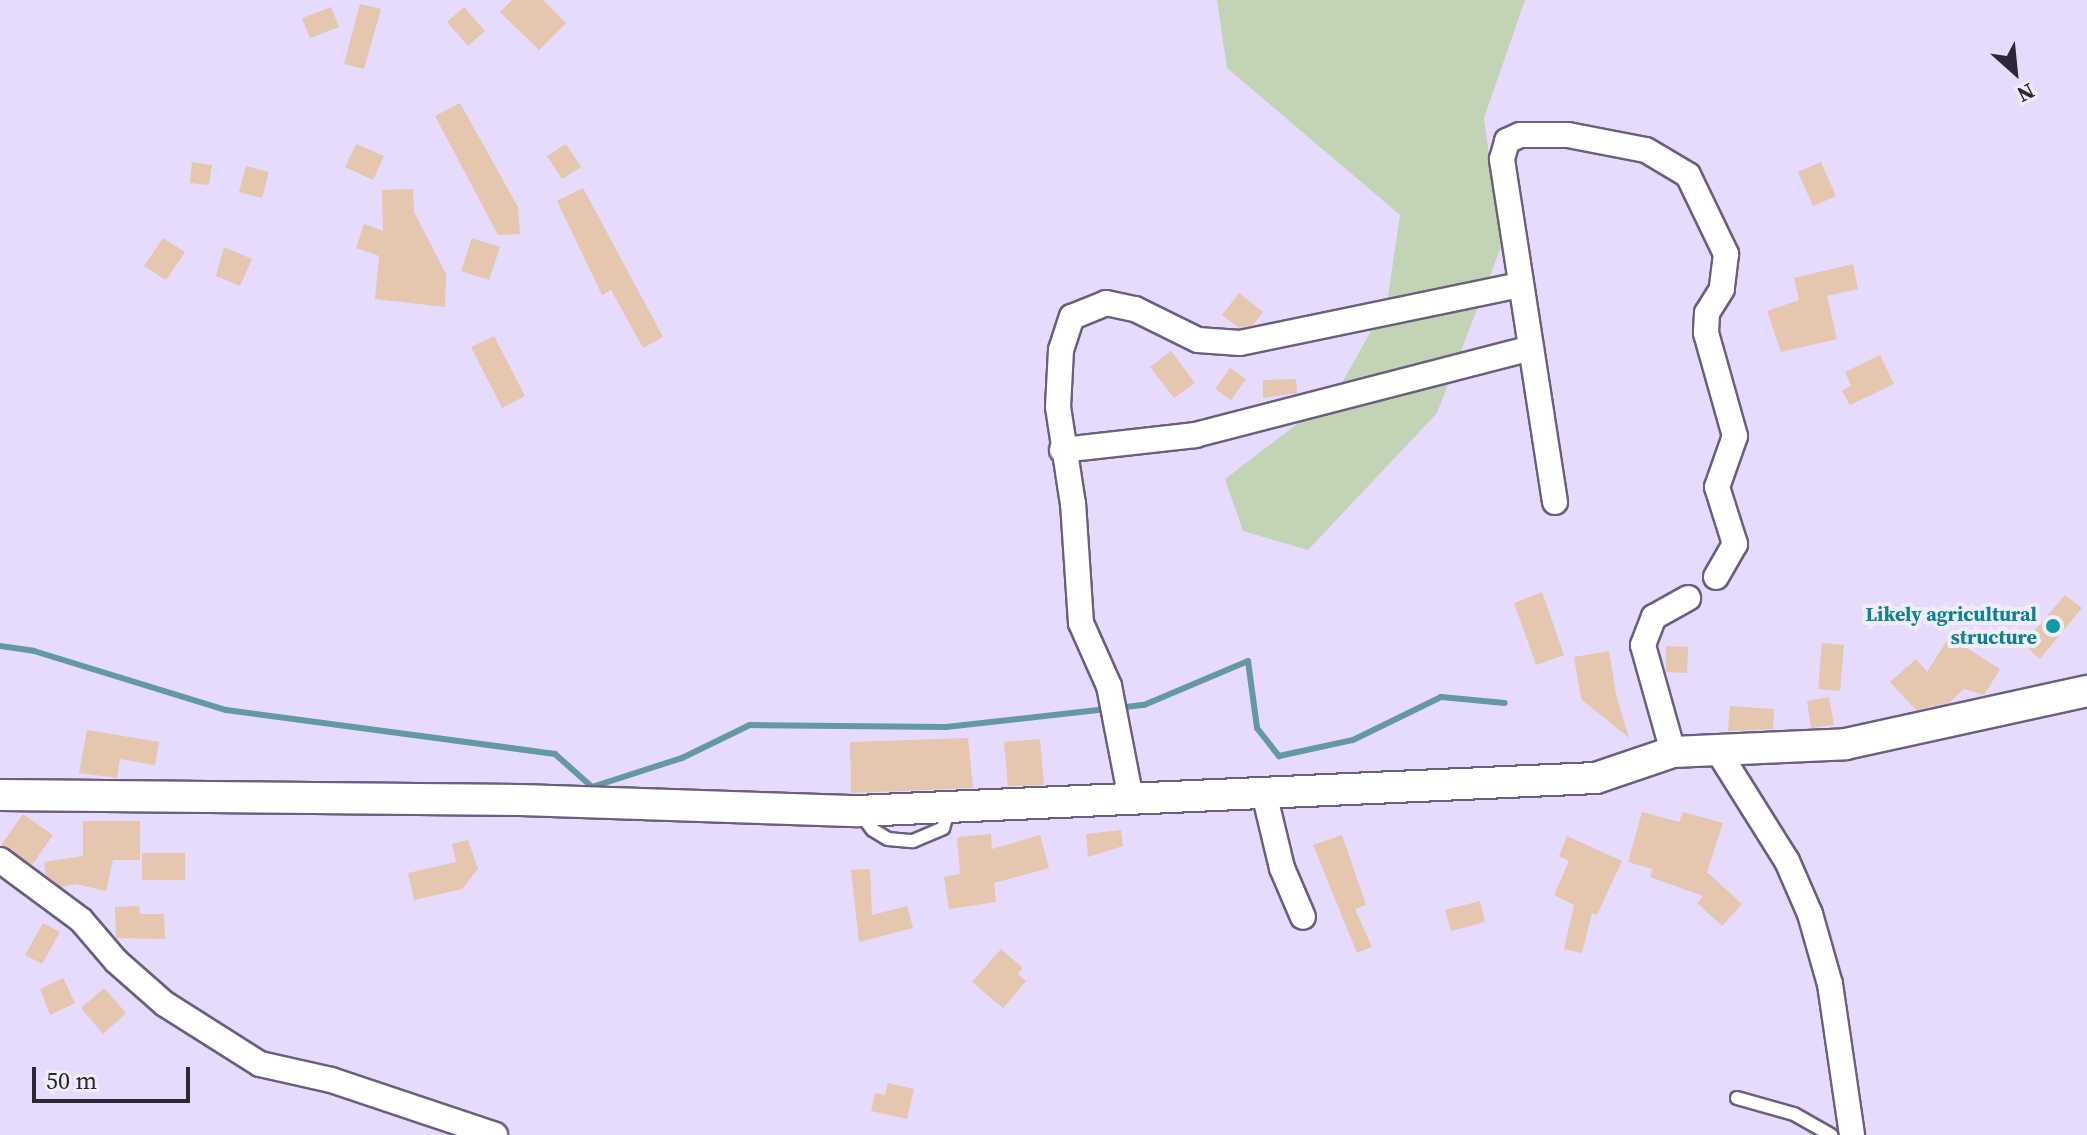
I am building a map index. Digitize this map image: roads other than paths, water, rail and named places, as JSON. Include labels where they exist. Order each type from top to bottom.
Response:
[{"type":"street","points":[[1555,502],[1502,159],[1507,141],[1520,135],[1568,135],[1646,150],[1688,175],[1726,254],[1722,289],[1707,313],[1706,333],[1735,436],[1717,487],[1735,544],[1716,577]]},
{"type":"street","points":[[1131,799],[1109,686],[1081,623],[1073,504],[1062,450],[1061,350],[1072,317],[1106,303],[1135,309],[1198,340],[1240,343],[1521,285]]},
{"type":"street","points":[[1062,450],[1195,435],[1531,348]]},
{"type":"street","points":[[1673,752],[1643,645],[1654,617],[1688,598]]},
{"type":"street","points":[[0,795],[521,800],[858,811],[1596,778],[1673,752],[1846,744],[2087,691]]},
{"type":"street","points":[[1716,748],[1787,861],[1810,914],[1830,984],[1852,1135]]},
{"type":"street","points":[[1264,793],[1282,868],[1303,917]]},
{"type":"street","points":[[0,860],[81,920],[116,961],[165,1004],[260,1064],[331,1080],[495,1135]]},
{"type":"lane","points":[[1737,1098],[1794,1114],[1831,1135]]},
{"type":"waterway","points":[[0,646],[34,651],[226,710],[555,754],[592,787],[682,758],[750,725],[946,727],[1107,709]]},
{"type":"waterway","points":[[1118,708],[1144,705],[1248,661],[1257,728],[1279,756],[1353,740],[1441,697],[1505,703]]},
{"type":"place","name":"Likely agricultural structure","points":[[2053,626]]}]
